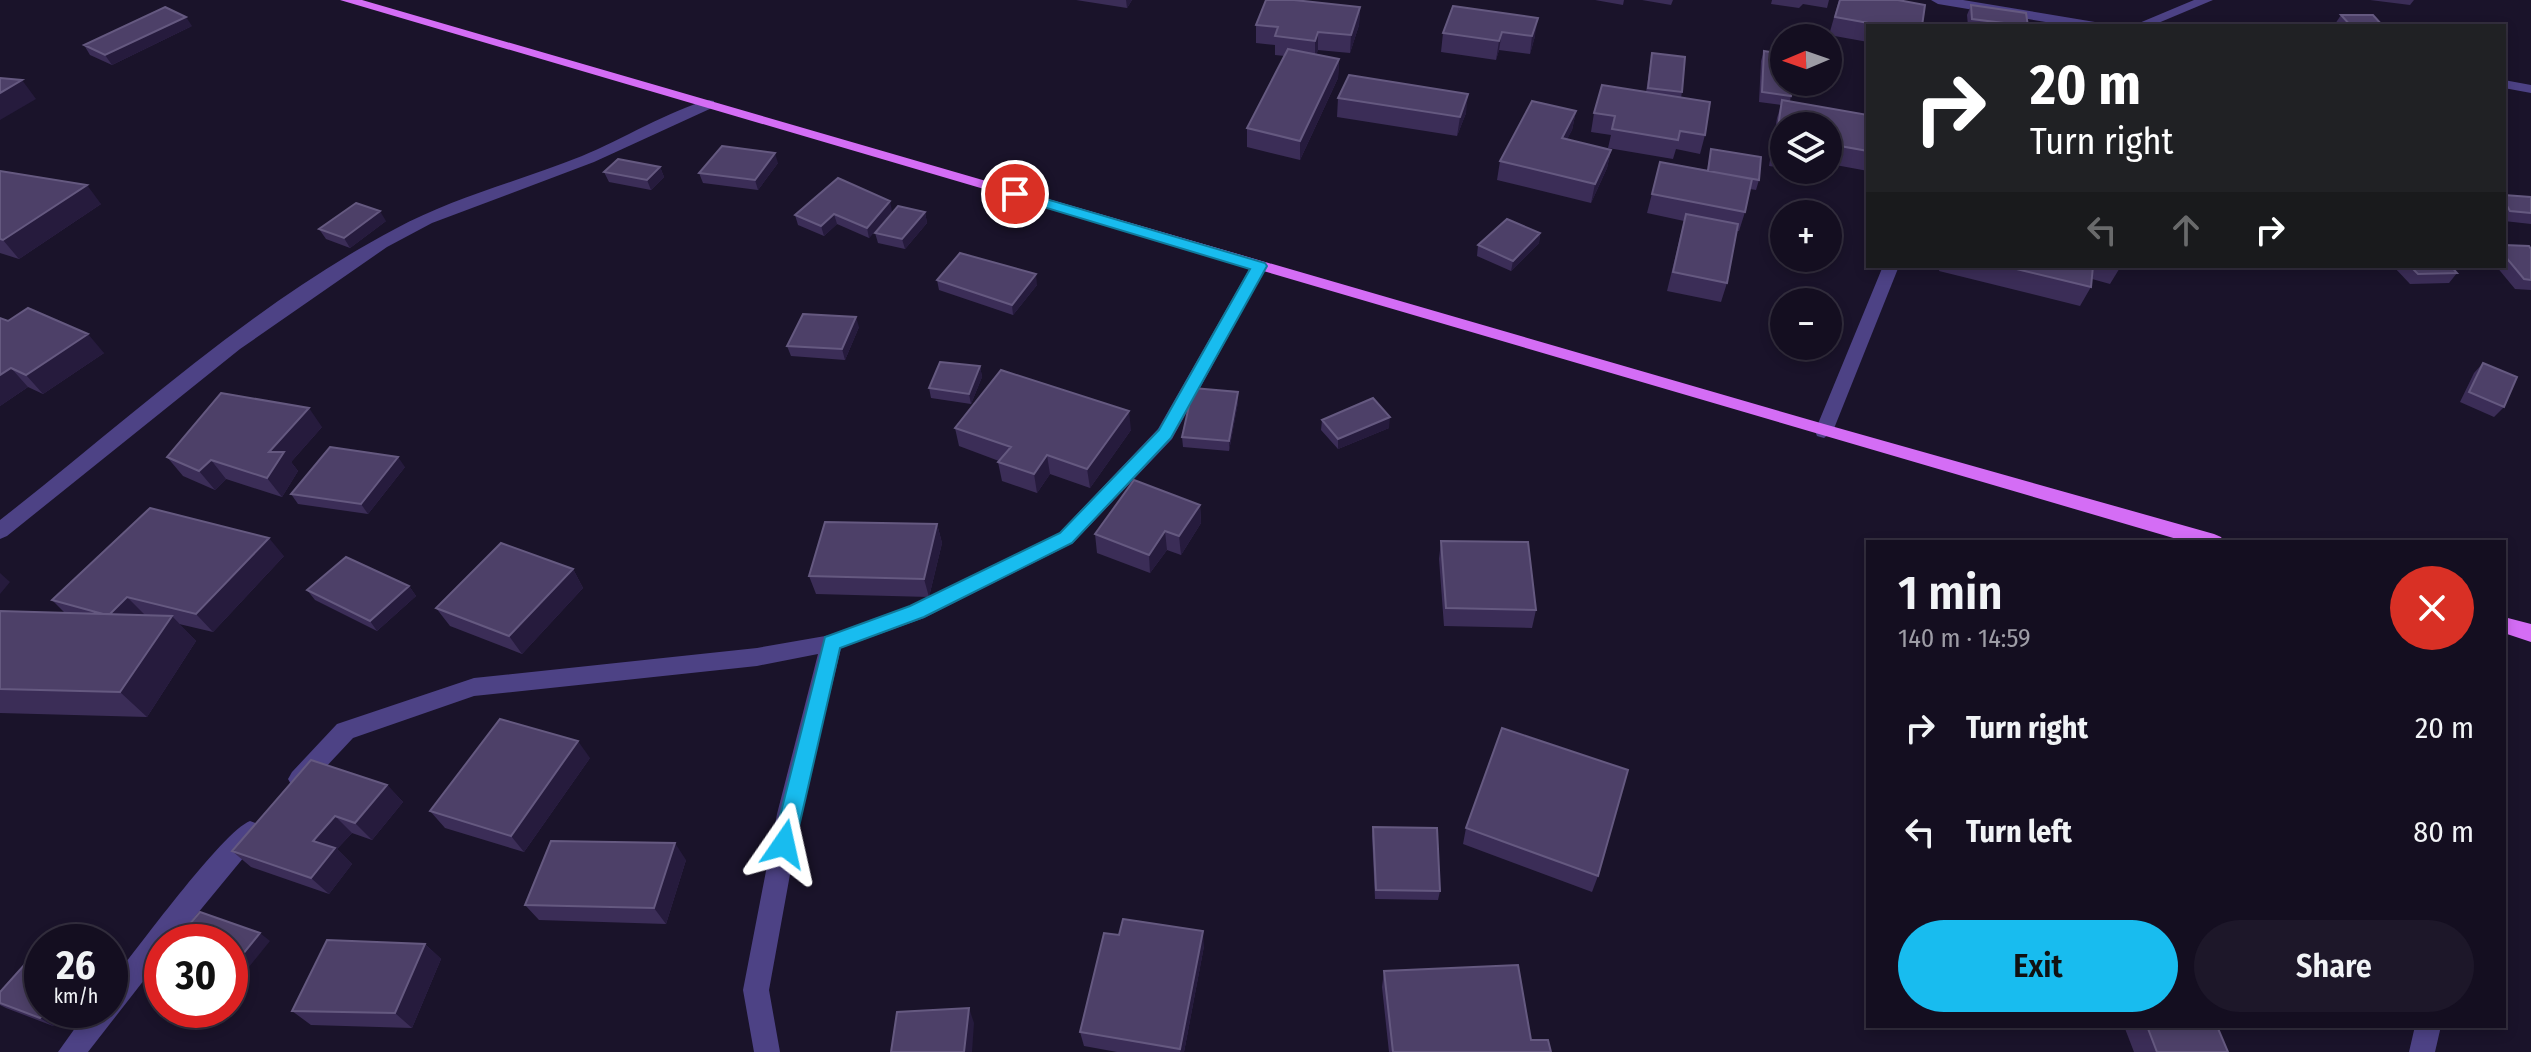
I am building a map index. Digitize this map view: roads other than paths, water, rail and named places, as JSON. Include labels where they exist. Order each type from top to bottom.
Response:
[{"type":"main road","points":[[347,0],[2207,540]]},
{"type":"main road","points":[[2506,626],[2531,633]]},
{"type":"street","points":[[1938,0],[2083,24]]},
{"type":"street","points":[[2144,24],[2206,0]]},
{"type":"street","points":[[2506,84],[2531,89]]},
{"type":"street","points":[[0,531],[166,395],[306,292],[383,242],[453,208],[589,159],[709,104]]},
{"type":"street","points":[[285,795],[345,731],[474,687],[757,657],[832,643],[917,612],[1066,538],[1165,434],[1259,266]]},
{"type":"street","points":[[1824,431],[1890,268]]},
{"type":"street","points":[[767,1052],[756,990],[789,814],[832,643]]},
{"type":"street","points":[[128,980],[224,860],[264,817]]},
{"type":"street","points":[[71,1052],[90,1028]]},
{"type":"street","points":[[2422,1052],[2428,1028]]}]
